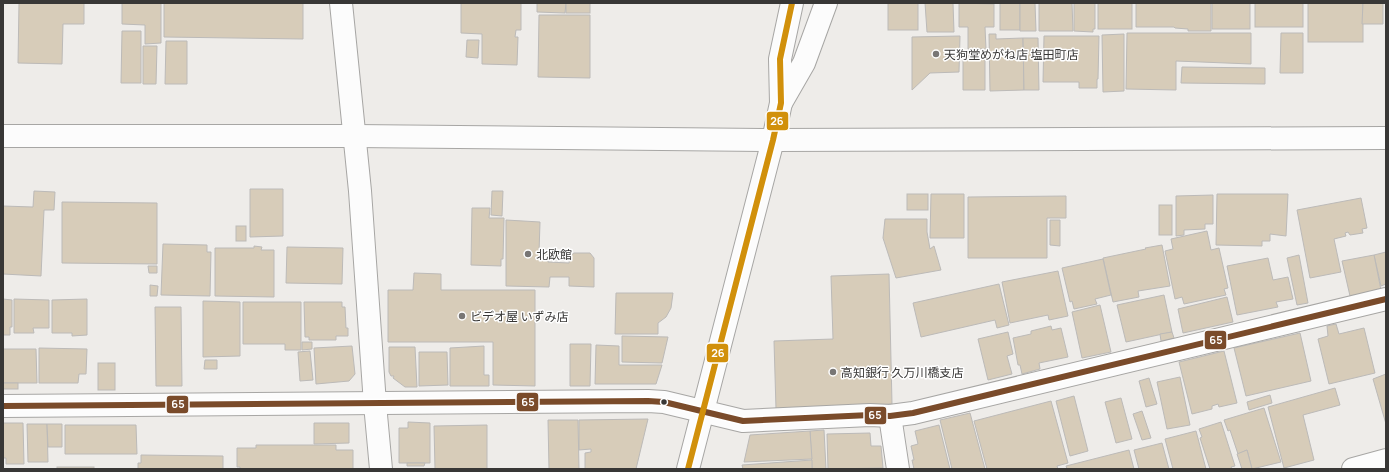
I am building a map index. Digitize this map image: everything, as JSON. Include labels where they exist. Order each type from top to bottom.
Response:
[{"type":"street","points":[[341,3],[360,191],[381,469]]},
{"type":"street","points":[[688,469],[773,140],[781,103],[780,59],[792,3]]},
{"type":"street","points":[[781,103],[804,64],[826,3]]},
{"type":"street","points":[[3,136],[354,136],[773,140],[1386,138]]},
{"type":"street","points":[[3,406],[648,401],[664,402],[743,421],[870,415],[890,416],[913,413],[1386,299]]},
{"type":"street","points":[[890,416],[898,469]]},
{"type":"street","points":[[1353,469],[1386,460]]},
{"type":"building","points":[[19,3],[84,3],[84,24],[63,24],[62,64],[18,63]]},
{"type":"building","points":[[122,3],[161,3],[161,43],[145,44],[145,25],[122,24]]},
{"type":"building","points":[[164,3],[303,3],[303,39],[164,37]]},
{"type":"building","points":[[461,3],[521,3],[521,30],[516,30],[515,37],[518,37],[517,65],[482,64],[482,34],[461,33]]},
{"type":"building","points":[[537,3],[566,3],[565,13],[537,12]]},
{"type":"building","points":[[566,3],[590,3],[590,13],[566,13]]},
{"type":"building","points":[[888,3],[918,3],[918,30],[888,30]]},
{"type":"building","points":[[925,3],[953,3],[954,32],[927,32]]},
{"type":"building","points":[[959,3],[994,4],[994,27],[985,27],[986,49],[968,49],[968,27],[959,27]]},
{"type":"building","points":[[1000,3],[1020,3],[1020,30],[1000,30]]},
{"type":"building","points":[[1020,3],[1035,3],[1036,31],[1020,31]]},
{"type":"building","points":[[1039,3],[1072,3],[1073,31],[1039,31]]},
{"type":"building","points":[[1074,3],[1095,3],[1095,29],[1093,29],[1093,32],[1074,31]]},
{"type":"building","points":[[1098,3],[1132,3],[1132,29],[1098,29]]},
{"type":"building","points":[[1136,3],[1211,3],[1211,31],[1188,31],[1188,29],[1174,27],[1136,27]]},
{"type":"building","points":[[1212,3],[1250,3],[1250,29],[1212,29]]},
{"type":"building","points":[[1255,3],[1303,3],[1303,27],[1255,27]]},
{"type":"building","points":[[1308,3],[1363,3],[1363,42],[1308,42]]},
{"type":"building","points":[[1363,3],[1383,3],[1383,24],[1362,24]]},
{"type":"building","points":[[539,15],[590,15],[590,78],[538,77]]},
{"type":"building","points":[[122,31],[141,31],[141,83],[121,83]]},
{"type":"building","points":[[1127,33],[1251,33],[1251,64],[1176,61],[1176,90],[1126,89]]},
{"type":"building","points":[[1281,33],[1303,33],[1303,73],[1280,73]]},
{"type":"building","points":[[989,34],[996,34],[996,39],[1023,38],[1024,90],[990,91]]},
{"type":"building","points":[[1124,34],[1124,91],[1103,92],[1102,35]]},
{"type":"building","name":"天狗堂めがね店 塩田町店","points":[[960,36],[959,72],[930,73],[912,90],[912,37]]},
{"type":"building","points":[[1044,36],[1099,36],[1097,88],[1079,88],[1079,82],[1043,82]]},
{"type":"building","points":[[1023,38],[1038,38],[1039,90],[1024,90]]},
{"type":"building","points":[[467,40],[479,40],[478,58],[466,57]]},
{"type":"building","points":[[166,41],[187,41],[187,84],[165,84]]},
{"type":"building","points":[[143,46],[157,46],[156,84],[143,84]]},
{"type":"building","points":[[963,51],[985,52],[985,90],[963,90]]},
{"type":"building","points":[[1182,67],[1265,68],[1265,84],[1181,83]]},
{"type":"building","points":[[250,189],[283,189],[283,236],[250,237]]},
{"type":"building","points":[[34,191],[55,192],[54,210],[44,210],[41,276],[3,274],[3,206],[33,207]]},
{"type":"building","points":[[492,191],[503,191],[502,216],[491,215]]},
{"type":"building","points":[[907,194],[928,194],[928,210],[907,210]]},
{"type":"building","points":[[931,194],[964,194],[964,238],[930,238]]},
{"type":"building","points":[[1217,194],[1288,194],[1286,236],[1270,234],[1270,241],[1262,241],[1262,246],[1216,245]]},
{"type":"building","points":[[1213,195],[1213,224],[1205,224],[1205,229],[1184,230],[1184,235],[1176,236],[1176,196]]},
{"type":"building","points":[[1066,196],[1066,218],[1047,218],[1047,258],[968,258],[968,197]]},
{"type":"building","points":[[1361,198],[1367,228],[1362,229],[1363,233],[1350,235],[1348,232],[1345,233],[1346,236],[1334,239],[1341,272],[1310,278],[1297,210]]},
{"type":"building","points":[[62,202],[157,203],[157,264],[62,263]]},
{"type":"building","points":[[1159,205],[1172,205],[1172,235],[1159,235]]},
{"type":"building","points":[[472,208],[490,208],[489,218],[504,218],[503,259],[501,259],[501,266],[471,265]]},
{"type":"building","points":[[885,219],[927,219],[927,232],[930,249],[934,246],[941,270],[896,278],[883,238]]},
{"type":"building","name":"北欧館","points":[[506,220],[540,222],[539,253],[549,254],[548,262],[569,263],[571,255],[574,253],[590,253],[594,258],[594,287],[569,286],[569,277],[550,277],[549,287],[506,286]]},
{"type":"building","points":[[1050,220],[1060,220],[1060,246],[1050,245]]},
{"type":"building","points":[[236,226],[246,226],[246,241],[236,241]]},
{"type":"building","points":[[1207,231],[1211,250],[1219,248],[1228,288],[1224,289],[1226,295],[1184,304],[1182,297],[1175,299],[1165,251],[1173,249],[1171,239]]},
{"type":"building","points":[[163,244],[207,245],[207,252],[211,252],[210,296],[161,295]]},
{"type":"building","points":[[1162,245],[1170,286],[1138,291],[1139,297],[1113,302],[1103,258]]},
{"type":"building","points":[[254,246],[262,247],[261,250],[274,250],[274,297],[215,296],[215,248],[254,248]]},
{"type":"building","points":[[287,247],[343,248],[342,284],[286,283]]},
{"type":"building","points":[[1386,252],[1386,284],[1381,286],[1374,255]]},
{"type":"building","points":[[1299,255],[1308,303],[1297,305],[1287,258]]},
{"type":"building","points":[[1374,255],[1381,290],[1350,296],[1342,261]]},
{"type":"building","points":[[1268,258],[1273,280],[1288,277],[1293,299],[1276,302],[1278,307],[1237,315],[1227,266]]},
{"type":"building","points":[[1103,259],[1111,295],[1095,299],[1097,304],[1074,309],[1072,301],[1070,302],[1062,268]]},
{"type":"building","points":[[148,266],[157,266],[157,273],[149,273]]},
{"type":"building","points":[[1058,271],[1068,316],[1049,320],[1048,315],[1010,323],[1002,282]]},
{"type":"building","name":"ビデオ屋 いずみ店","points":[[414,273],[441,274],[441,290],[535,290],[535,386],[493,385],[493,342],[388,342],[388,290],[413,290]]},
{"type":"building","name":"高知銀行 久万川橋支店","points":[[889,274],[892,404],[776,409],[774,341],[833,339],[831,276]]},
{"type":"building","points":[[999,284],[1009,325],[997,328],[995,320],[921,337],[913,303]]},
{"type":"building","points":[[150,285],[158,286],[157,296],[150,296]]},
{"type":"building","points":[[616,293],[673,293],[671,308],[666,317],[658,323],[658,334],[615,334]]},
{"type":"building","points":[[1164,295],[1172,332],[1126,342],[1117,305]]},
{"type":"building","points":[[1227,297],[1233,322],[1183,333],[1178,309]]},
{"type":"building","points":[[3,299],[12,300],[12,327],[10,327],[10,335],[3,335]]},
{"type":"building","points":[[14,299],[49,300],[49,328],[33,328],[34,333],[14,333]]},
{"type":"building","points":[[87,299],[87,335],[72,336],[72,333],[52,333],[52,300]]},
{"type":"building","points":[[203,301],[240,302],[240,356],[203,357]]},
{"type":"building","points":[[243,302],[301,302],[301,350],[285,350],[285,344],[243,344]]},
{"type":"building","points":[[304,302],[342,302],[342,307],[345,307],[348,336],[336,336],[336,340],[309,340],[309,337],[305,337]]},
{"type":"building","points":[[1100,305],[1111,352],[1082,358],[1072,312]]},
{"type":"building","points":[[155,307],[181,307],[182,386],[156,386]]},
{"type":"building","points":[[1336,324],[1339,334],[1364,328],[1375,373],[1329,384],[1318,339],[1328,336],[1327,326]]},
{"type":"building","points":[[1051,326],[1052,330],[1061,328],[1068,357],[1039,363],[1040,369],[1022,374],[1020,365],[1018,365],[1013,338],[1031,334],[1031,331]]},
{"type":"building","points":[[1008,332],[1013,354],[1007,356],[1012,374],[988,380],[978,339]]},
{"type":"building","points":[[1172,332],[1174,338],[1161,341],[1160,334]]},
{"type":"building","points":[[1300,333],[1311,381],[1246,396],[1234,348]]},
{"type":"building","points":[[622,336],[668,337],[662,363],[622,362]]},
{"type":"building","points":[[302,342],[312,342],[312,349],[302,350]]},
{"type":"building","points":[[570,344],[591,344],[590,386],[570,386]]},
{"type":"building","points":[[596,345],[619,346],[619,365],[662,365],[656,384],[595,384]]},
{"type":"building","points":[[352,346],[355,374],[349,381],[316,384],[314,348]]},
{"type":"building","points":[[484,346],[484,375],[489,375],[489,386],[450,386],[450,348]]},
{"type":"building","points":[[389,347],[415,347],[417,387],[405,387],[393,378],[394,376],[391,376],[389,372]]},
{"type":"building","points":[[39,348],[87,349],[86,374],[79,374],[78,383],[39,383]]},
{"type":"building","points":[[3,349],[36,349],[37,383],[3,383]]},
{"type":"building","points":[[310,351],[313,380],[300,381],[298,352]]},
{"type":"building","points":[[1224,351],[1237,403],[1219,407],[1218,404],[1212,406],[1212,409],[1192,414],[1179,362]]},
{"type":"building","points":[[419,352],[447,352],[448,385],[419,386]]},
{"type":"building","points":[[205,360],[217,360],[217,369],[204,369]]},
{"type":"building","points":[[98,363],[115,363],[115,390],[98,390]]},
{"type":"building","points":[[1386,374],[1386,424],[1373,379]]},
{"type":"building","points":[[1180,377],[1190,425],[1167,429],[1157,382]]},
{"type":"building","points":[[1149,378],[1157,404],[1146,407],[1139,381]]},
{"type":"building","points":[[3,383],[18,383],[18,389],[3,389]]},
{"type":"building","points":[[1335,388],[1340,405],[1303,415],[1314,460],[1284,468],[1268,407]]},
{"type":"building","points":[[1270,395],[1272,403],[1249,410],[1247,402]]},
{"type":"building","points":[[1074,396],[1088,451],[1070,456],[1056,401]]},
{"type":"building","points":[[1121,398],[1132,439],[1116,443],[1105,402]]},
{"type":"building","points":[[1051,401],[1068,463],[1057,466],[1058,469],[987,469],[974,421]]},
{"type":"building","points":[[1264,408],[1281,462],[1252,469],[1247,450],[1238,454],[1230,430],[1228,431],[1224,420]]},
{"type":"building","points":[[1142,411],[1151,438],[1142,440],[1133,414]]},
{"type":"building","points":[[970,413],[985,469],[952,469],[940,420]]},
{"type":"building","points":[[648,419],[636,469],[585,469],[585,453],[591,452],[591,449],[579,450],[579,420]]},
{"type":"building","points":[[548,420],[578,420],[579,469],[549,469]]},
{"type":"building","points":[[408,422],[430,423],[430,463],[399,463],[399,428],[408,428]]},
{"type":"building","points":[[1221,422],[1235,466],[1231,467],[1232,469],[1210,469],[1200,438],[1202,437],[1199,429]]},
{"type":"building","points":[[3,423],[23,423],[24,464],[6,464],[6,458],[3,458]]},
{"type":"building","points":[[314,423],[349,423],[349,443],[314,444]]},
{"type":"building","points":[[27,424],[47,424],[48,462],[28,462]]},
{"type":"building","points":[[47,424],[62,424],[62,447],[48,447]]},
{"type":"building","points":[[65,425],[136,425],[137,454],[65,454]]},
{"type":"building","points":[[487,425],[487,469],[435,469],[434,426]]},
{"type":"building","points":[[939,425],[950,469],[914,469],[911,446],[918,444],[915,431]]},
{"type":"building","points":[[824,430],[826,469],[812,469],[810,431]]},
{"type":"building","points":[[810,431],[812,459],[744,462],[750,435]]},
{"type":"building","points":[[1196,431],[1206,469],[1173,469],[1165,439]]},
{"type":"building","points":[[870,433],[871,446],[881,446],[883,468],[828,469],[827,434]]},
{"type":"building","points":[[1162,443],[1169,469],[1139,469],[1134,450]]},
{"type":"building","points":[[256,445],[336,445],[336,450],[353,450],[353,469],[240,469],[240,467],[237,467],[237,448],[256,448]]},
{"type":"building","points":[[1129,450],[1134,469],[1067,469],[1066,466]]},
{"type":"building","points":[[1247,450],[1252,469],[1242,469],[1237,454]]},
{"type":"building","points":[[141,455],[223,456],[223,469],[138,469],[138,463],[141,463]]},
{"type":"building","points":[[812,460],[812,469],[743,469],[742,465]]},
{"type":"building","points":[[407,463],[425,463],[424,466],[407,466]]},
{"type":"building","points":[[57,467],[94,467],[94,469],[57,469]]},
{"type":"transit line","name":"26","points":[[688,469],[773,140],[781,103],[780,59],[792,3]]},
{"type":"transit line","name":"65","points":[[3,406],[648,401],[664,402],[743,421],[870,415],[890,416],[913,413],[1386,299]]},
{"type":"place","name":"天狗堂めがね店 塩田町店","points":[[936,54]]},
{"type":"place","name":"北欧館","points":[[528,254]]},
{"type":"place","name":"ビデオ屋 いずみ店","points":[[462,316]]},
{"type":"place","name":"高知銀行 久万川橋支店","points":[[833,372]]}]
